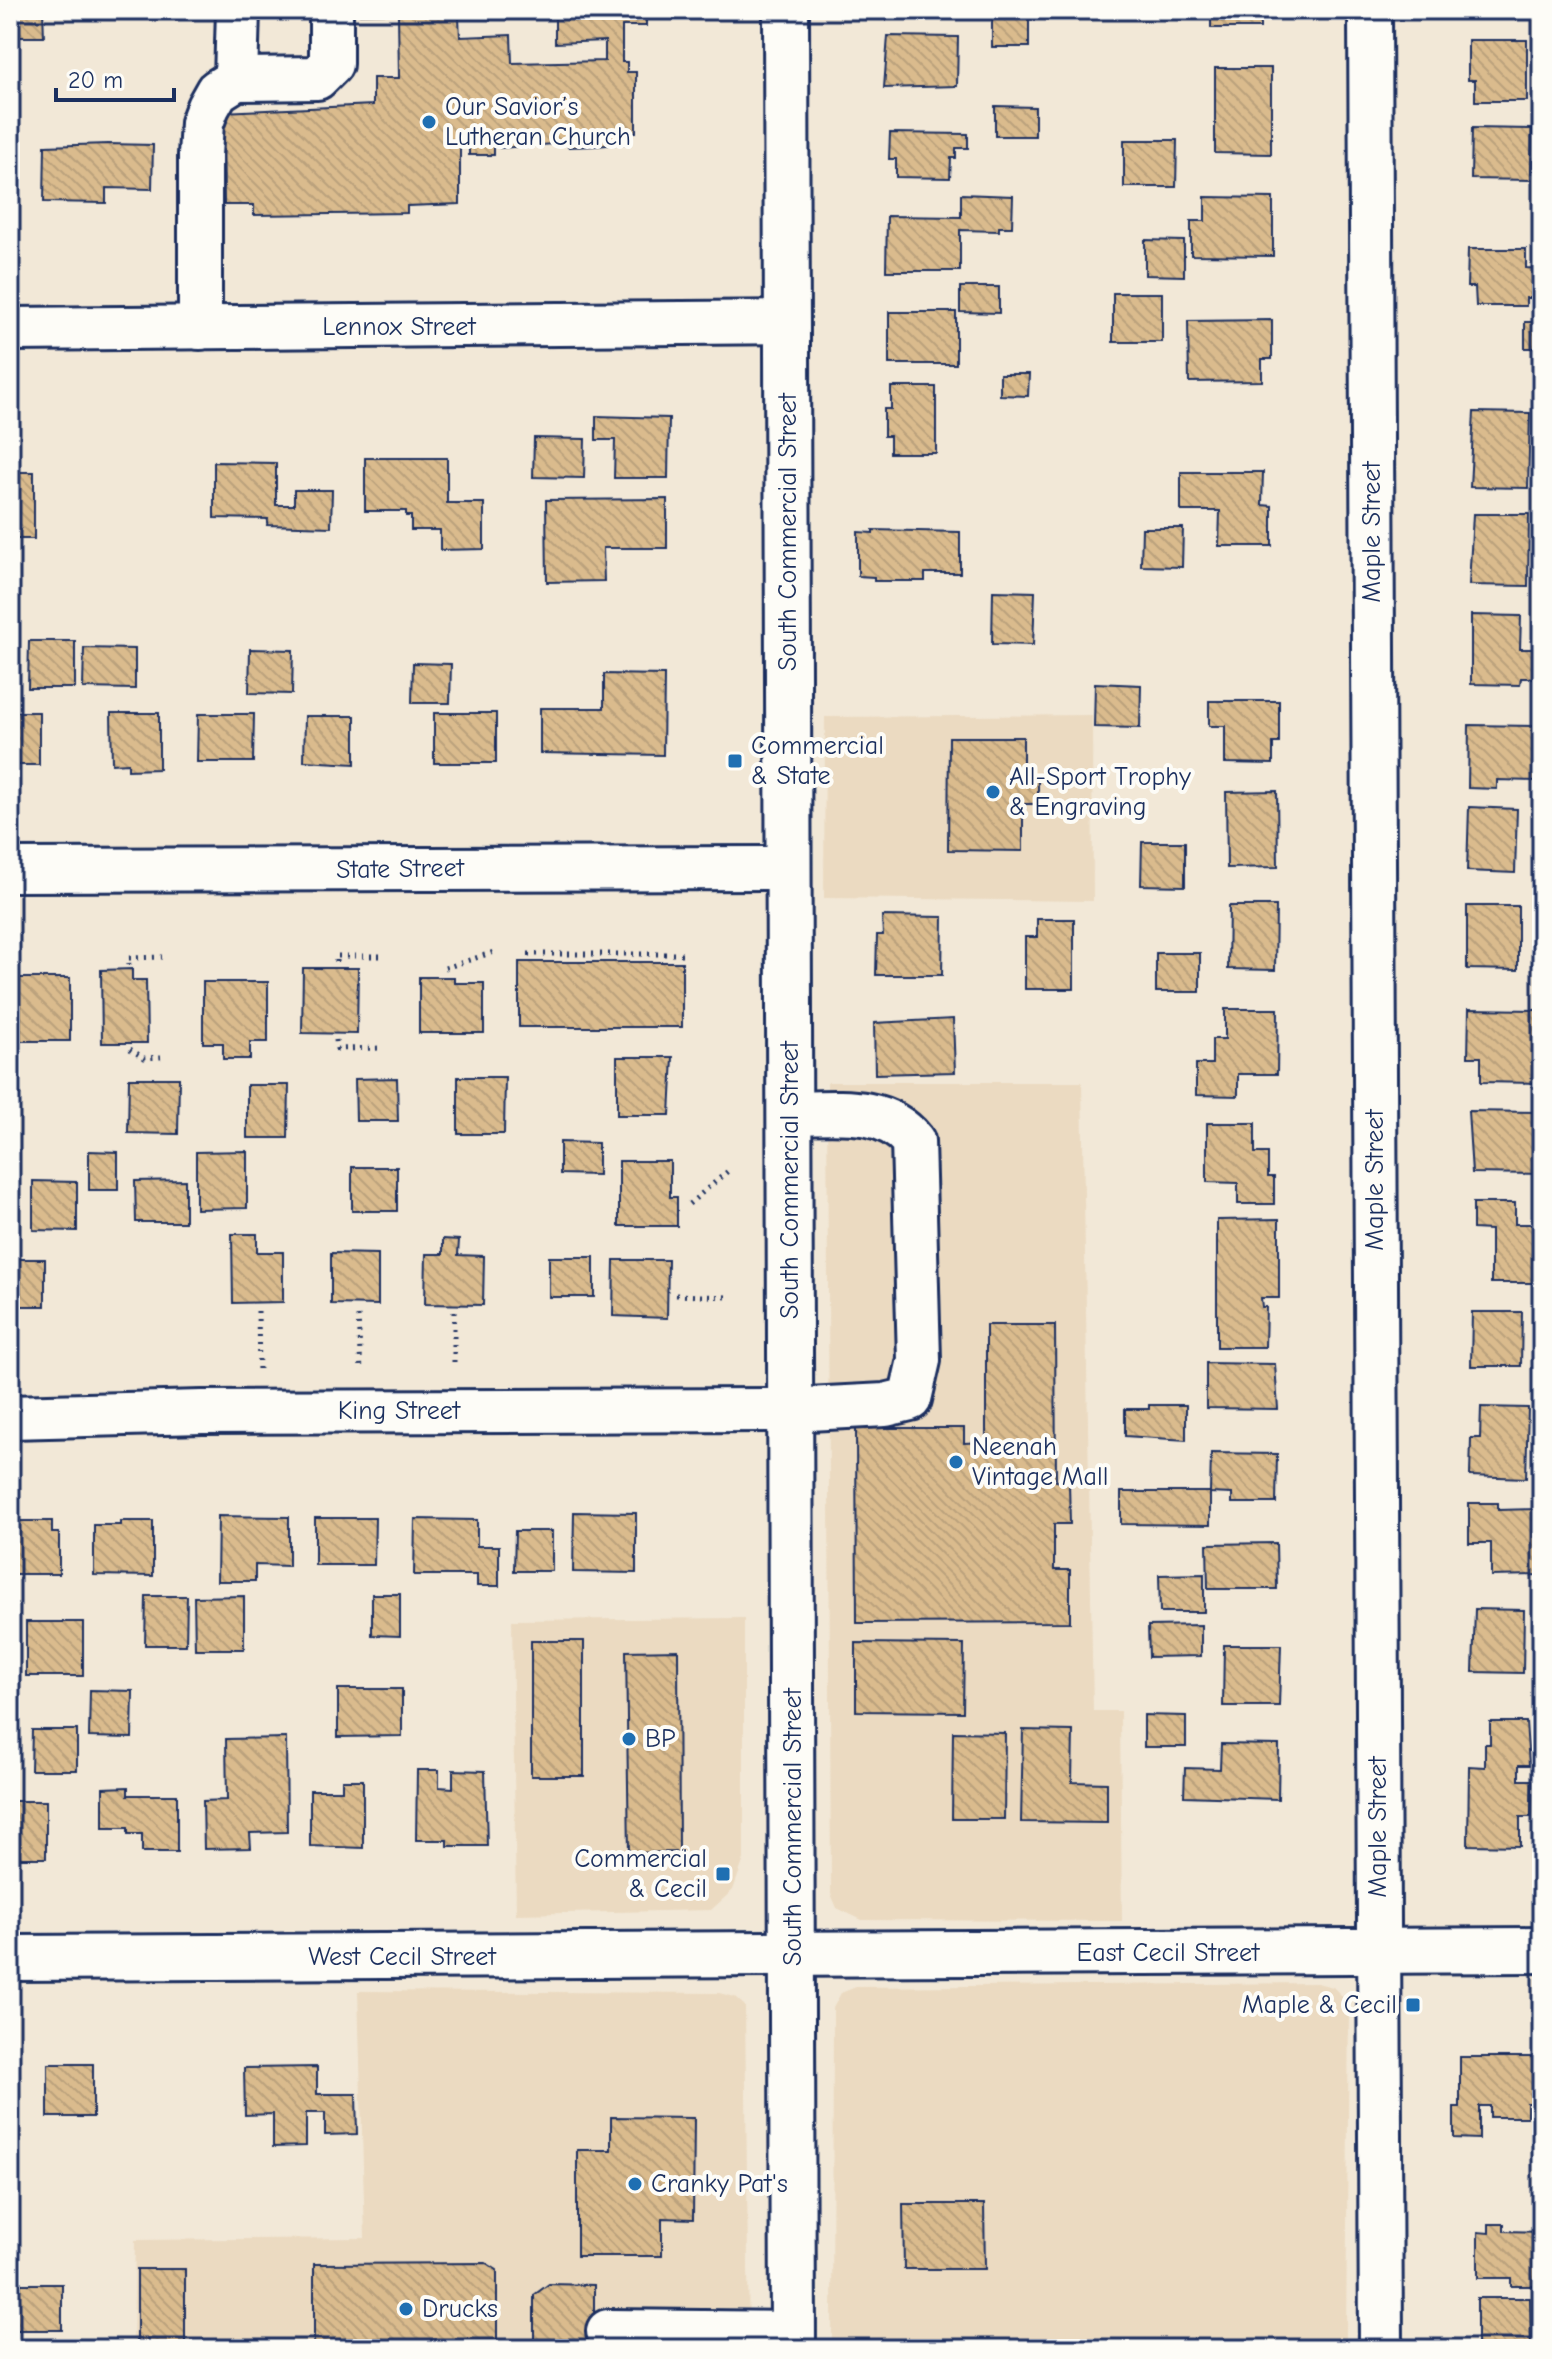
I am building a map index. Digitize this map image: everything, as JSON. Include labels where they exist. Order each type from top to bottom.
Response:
[{"type":"main road","name":"South Commercial Street","points":[[786,10],[793,2341]]},
{"type":"main road","name":"East Cecil Street","points":[[793,1955],[1542,1950]]},
{"type":"main road","name":"West Cecil Street","points":[[10,1958],[793,1955]]},
{"type":"street","points":[[236,79],[238,10]]},
{"type":"street","points":[[200,328],[202,123],[217,91],[236,79],[317,78],[331,64],[331,10]]},
{"type":"street","name":"Maple Street","points":[[1370,10],[1381,2349]]},
{"type":"street","name":"Lennox Street","points":[[10,329],[787,322]]},
{"type":"street","name":"State Street","points":[[10,870],[789,868]]},
{"type":"street","name":"King Street","points":[[10,1417],[363,1411],[789,1410],[885,1405],[910,1399],[919,1360],[913,1141],[900,1124],[880,1116],[791,1113]]},
{"type":"street","points":[[608,2331],[793,2341]]},
{"type":"path","points":[[445,968],[494,952]]},
{"type":"path","points":[[528,954],[683,954]]},
{"type":"path","points":[[336,962],[336,956],[383,956]]},
{"type":"path","points":[[129,965],[128,958],[162,957]]},
{"type":"path","points":[[336,1040],[337,1049],[383,1048]]},
{"type":"path","points":[[130,1049],[144,1058],[161,1057]]},
{"type":"path","points":[[689,1204],[728,1171]]},
{"type":"path","points":[[676,1295],[729,1297]]},
{"type":"path","points":[[258,1311],[259,1413]]},
{"type":"path","points":[[454,1312],[454,1362]]},
{"type":"path","points":[[358,1316],[363,1411]]},
{"type":"shaded area","points":[[1092,715],[1093,901],[824,898],[825,717]]},
{"type":"shaded area","points":[[827,1082],[1082,1082],[1093,1711],[1120,1711],[1122,1921],[862,1920],[837,1908],[831,1894]]},
{"type":"shaded area","points":[[744,1618],[744,1859],[733,1890],[711,1910],[516,1914],[512,1620]]},
{"type":"shaded area","points":[[1317,1983],[1333,1987],[1349,2003],[1346,2339],[1070,2340],[1069,2349],[832,2349],[833,2008],[841,1993],[856,1987]]},
{"type":"shaded area","points":[[358,1991],[719,1993],[735,1997],[745,2006],[749,2349],[133,2349],[135,2240],[365,2238]]},
{"type":"building","points":[[10,10],[43,10],[44,37],[10,37]]},
{"type":"building","name":"Our Savior’s Lutheran Church","points":[[345,10],[659,10],[659,15],[646,15],[646,26],[622,26],[622,62],[627,62],[627,72],[636,72],[636,132],[627,132],[627,143],[500,148],[500,144],[494,144],[494,155],[469,155],[469,145],[460,146],[460,204],[407,206],[407,213],[254,215],[254,205],[224,205],[223,112],[373,105],[373,78],[399,78],[398,13],[345,14]],"holes":[[[459,18],[555,18],[555,43],[605,41],[605,61],[512,63],[511,35],[460,37]]]},
{"type":"building","points":[[1190,10],[1260,10],[1260,28],[1211,28],[1211,16],[1190,16]]},
{"type":"building","points":[[992,14],[1029,14],[1029,47],[992,47]]},
{"type":"building","points":[[888,36],[958,37],[957,86],[884,88]]},
{"type":"building","points":[[1468,40],[1527,40],[1527,101],[1475,101],[1475,80],[1468,80]]},
{"type":"building","points":[[1215,68],[1271,68],[1271,154],[1215,153]]},
{"type":"building","points":[[995,106],[1035,107],[1035,136],[995,136]]},
{"type":"building","points":[[1472,128],[1532,129],[1531,180],[1471,179]]},
{"type":"building","points":[[890,133],[968,134],[968,148],[956,148],[956,158],[951,158],[950,178],[896,177],[896,159],[889,159]]},
{"type":"building","points":[[1124,140],[1177,140],[1176,187],[1124,187]]},
{"type":"building","points":[[153,145],[152,189],[106,188],[106,203],[44,202],[45,146]]},
{"type":"building","points":[[961,194],[1013,196],[1012,227],[999,227],[999,231],[960,230],[960,271],[886,271],[887,216],[961,217]]},
{"type":"building","points":[[1205,197],[1273,198],[1273,256],[1191,255],[1191,221],[1205,221]]},
{"type":"building","points":[[1145,240],[1184,241],[1184,276],[1145,275]]},
{"type":"building","points":[[1468,249],[1526,249],[1526,268],[1542,269],[1542,298],[1526,298],[1526,306],[1476,306],[1475,287],[1467,287]]},
{"type":"building","points":[[960,287],[999,287],[999,313],[960,312]]},
{"type":"building","points":[[1113,293],[1162,293],[1162,342],[1113,342]]},
{"type":"building","points":[[889,312],[956,312],[956,364],[889,364]]},
{"type":"building","points":[[1272,320],[1272,359],[1262,359],[1262,381],[1189,382],[1188,321]]},
{"type":"building","points":[[1525,322],[1542,322],[1542,348],[1525,348]]},
{"type":"building","points":[[1000,374],[1029,374],[1028,396],[1000,395]]},
{"type":"building","points":[[891,387],[936,387],[936,453],[890,453],[890,436],[884,436],[884,409],[891,409]]},
{"type":"building","points":[[1474,412],[1530,413],[1528,488],[1470,487]]},
{"type":"building","points":[[596,416],[669,418],[668,478],[614,478],[615,440],[596,440]]},
{"type":"building","points":[[534,438],[585,439],[584,478],[533,477]]},
{"type":"building","points":[[365,458],[447,458],[447,503],[484,503],[484,549],[440,550],[440,530],[411,530],[411,516],[406,516],[406,511],[365,511]]},
{"type":"building","points":[[214,462],[276,463],[276,505],[294,505],[294,490],[332,490],[331,527],[267,525],[268,519],[214,518]]},
{"type":"building","points":[[10,472],[34,472],[34,539],[10,539]]},
{"type":"building","points":[[1181,472],[1263,472],[1262,505],[1272,506],[1272,546],[1219,546],[1220,511],[1181,511]]},
{"type":"building","points":[[667,499],[667,548],[603,548],[604,581],[547,582],[546,500]]},
{"type":"building","points":[[1473,514],[1529,514],[1528,586],[1469,585]]},
{"type":"building","points":[[1142,528],[1183,528],[1182,567],[1141,566]]},
{"type":"building","points":[[873,530],[960,532],[960,573],[925,573],[925,581],[874,581],[874,577],[858,576],[858,532],[873,533]]},
{"type":"building","points":[[993,591],[1035,592],[1033,645],[992,644]]},
{"type":"building","points":[[1471,615],[1521,616],[1520,649],[1539,649],[1539,678],[1521,678],[1520,685],[1471,684]]},
{"type":"building","points":[[29,641],[75,641],[75,688],[28,688]]},
{"type":"building","points":[[84,648],[135,649],[135,689],[83,688]]},
{"type":"building","points":[[250,649],[293,650],[292,694],[249,693]]},
{"type":"building","points":[[413,663],[451,664],[450,703],[412,703]]},
{"type":"building","points":[[604,674],[664,675],[663,755],[540,753],[540,708],[604,708]]},
{"type":"building","points":[[1095,683],[1141,685],[1140,728],[1094,727]]},
{"type":"building","points":[[1209,701],[1279,701],[1279,743],[1273,743],[1273,764],[1225,763],[1225,726],[1209,726]]},
{"type":"building","points":[[10,712],[39,712],[39,765],[10,765]]},
{"type":"building","points":[[111,713],[159,713],[159,769],[128,770],[128,763],[112,764]]},
{"type":"building","points":[[434,713],[496,713],[496,763],[434,763]]},
{"type":"building","points":[[198,714],[254,714],[253,762],[197,762]]},
{"type":"building","points":[[305,716],[355,716],[355,764],[304,761]]},
{"type":"building","points":[[1469,725],[1539,726],[1542,759],[1538,759],[1538,781],[1497,780],[1497,789],[1468,788]]},
{"type":"building","name":"All-Sport Trophy & Engraving","points":[[949,737],[1023,737],[1023,780],[1038,780],[1038,804],[1023,804],[1023,851],[948,850]]},
{"type":"building","points":[[1277,791],[1278,867],[1227,868],[1226,792]]},
{"type":"building","points":[[1469,807],[1517,809],[1515,873],[1467,871]]},
{"type":"building","points":[[1142,842],[1185,842],[1185,886],[1141,885]]},
{"type":"building","points":[[1229,906],[1276,906],[1275,970],[1228,969]]},
{"type":"building","points":[[1467,906],[1518,906],[1518,970],[1467,969]]},
{"type":"building","points":[[882,916],[943,917],[942,975],[876,975],[877,935],[883,935]]},
{"type":"building","points":[[1037,919],[1074,919],[1074,989],[1025,989],[1025,937],[1037,937]]},
{"type":"building","points":[[1156,953],[1200,953],[1200,992],[1156,992]]},
{"type":"building","points":[[519,962],[682,962],[682,1027],[519,1027]]},
{"type":"building","points":[[303,968],[358,968],[357,1034],[302,1033]]},
{"type":"building","points":[[132,969],[132,980],[146,980],[147,1043],[102,1043],[101,970]]},
{"type":"building","points":[[419,977],[454,977],[454,983],[484,983],[484,1033],[419,1033]]},
{"type":"building","points":[[10,978],[70,978],[70,1041],[10,1041]]},
{"type":"building","points":[[203,982],[268,982],[268,1042],[250,1042],[250,1059],[223,1059],[223,1043],[203,1043]]},
{"type":"building","points":[[1225,1009],[1278,1009],[1277,1074],[1238,1074],[1238,1096],[1196,1095],[1196,1064],[1212,1064],[1212,1039],[1225,1039]]},
{"type":"building","points":[[1469,1009],[1542,1010],[1542,1083],[1481,1082],[1481,1057],[1468,1057]]},
{"type":"building","points":[[953,1019],[955,1072],[875,1074],[874,1023]]},
{"type":"building","points":[[10,1052],[20,1052],[20,1094],[10,1094]]},
{"type":"building","points":[[617,1057],[673,1057],[670,1115],[617,1115]]},
{"type":"building","points":[[458,1077],[505,1077],[504,1134],[458,1134]]},
{"type":"building","points":[[129,1078],[179,1078],[178,1134],[128,1133]]},
{"type":"building","points":[[397,1078],[398,1121],[356,1121],[355,1079]]},
{"type":"building","points":[[247,1085],[289,1085],[288,1138],[247,1138]]},
{"type":"building","points":[[1468,1111],[1542,1112],[1542,1174],[1472,1173]]},
{"type":"building","points":[[1207,1123],[1255,1123],[1255,1153],[1268,1153],[1268,1177],[1274,1177],[1274,1204],[1238,1204],[1238,1183],[1207,1182]]},
{"type":"building","points":[[560,1142],[598,1143],[598,1175],[560,1174]]},
{"type":"building","points":[[89,1151],[118,1152],[118,1190],[89,1190]]},
{"type":"building","points":[[247,1151],[247,1208],[196,1209],[196,1152]]},
{"type":"building","points":[[619,1161],[670,1161],[670,1197],[677,1197],[677,1226],[619,1226]]},
{"type":"building","points":[[352,1167],[397,1167],[397,1211],[352,1211]]},
{"type":"building","points":[[185,1180],[185,1222],[136,1222],[135,1181]]},
{"type":"building","points":[[33,1181],[77,1182],[77,1231],[33,1230]]},
{"type":"building","points":[[1473,1203],[1515,1203],[1515,1224],[1538,1224],[1538,1283],[1491,1283],[1491,1230],[1473,1229]]},
{"type":"building","points":[[1279,1219],[1279,1298],[1261,1298],[1262,1307],[1266,1307],[1265,1347],[1217,1347],[1217,1220]]},
{"type":"building","points":[[232,1234],[257,1234],[257,1252],[283,1252],[283,1302],[233,1303]]},
{"type":"building","points":[[443,1239],[459,1240],[458,1255],[484,1256],[483,1305],[425,1304],[426,1254],[443,1254]]},
{"type":"building","points":[[331,1253],[378,1254],[378,1305],[331,1304]]},
{"type":"building","points":[[549,1257],[594,1257],[594,1297],[549,1297]]},
{"type":"building","points":[[10,1259],[45,1259],[45,1306],[10,1306]]},
{"type":"building","points":[[614,1260],[668,1260],[667,1318],[613,1316]]},
{"type":"building","points":[[1472,1312],[1522,1312],[1521,1366],[1471,1366]]},
{"type":"building","name":"Neenah Vintage Mall","points":[[986,1325],[1055,1325],[1056,1481],[1069,1482],[1070,1524],[1054,1524],[1054,1570],[1070,1570],[1070,1622],[857,1623],[856,1428],[964,1428],[964,1443],[986,1442]]},
{"type":"building","points":[[1206,1363],[1275,1364],[1278,1409],[1206,1408]]},
{"type":"building","points":[[1149,1405],[1186,1405],[1186,1440],[1125,1436],[1125,1409],[1149,1409]]},
{"type":"building","points":[[1481,1407],[1528,1408],[1526,1478],[1470,1476],[1471,1438],[1480,1438]]},
{"type":"building","points":[[1211,1453],[1277,1454],[1276,1503],[1232,1503],[1232,1494],[1210,1493]]},
{"type":"building","points":[[1121,1492],[1210,1492],[1210,1525],[1121,1524]]},
{"type":"building","points":[[1469,1503],[1498,1503],[1498,1510],[1540,1509],[1541,1575],[1491,1576],[1491,1543],[1469,1543]]},
{"type":"building","points":[[574,1512],[636,1513],[636,1573],[573,1572]]},
{"type":"building","points":[[218,1516],[289,1517],[289,1566],[255,1565],[255,1581],[217,1581]]},
{"type":"building","points":[[315,1518],[375,1518],[374,1565],[315,1565]]},
{"type":"building","points":[[415,1519],[477,1520],[477,1546],[499,1546],[499,1586],[477,1586],[477,1575],[414,1575]]},
{"type":"building","points":[[13,1521],[52,1521],[52,1533],[59,1533],[59,1574],[10,1574]]},
{"type":"building","points":[[121,1521],[153,1521],[153,1576],[94,1575],[94,1525],[121,1525]]},
{"type":"building","points":[[515,1531],[552,1531],[552,1571],[514,1571]]},
{"type":"building","points":[[1276,1543],[1277,1589],[1208,1589],[1207,1544]]},
{"type":"building","points":[[1204,1574],[1204,1612],[1160,1612],[1159,1575]]},
{"type":"building","points":[[372,1594],[400,1594],[400,1636],[372,1635]]},
{"type":"building","points":[[146,1596],[187,1596],[186,1645],[145,1645]]},
{"type":"building","points":[[244,1596],[244,1649],[195,1649],[194,1597]]},
{"type":"building","points":[[1475,1609],[1524,1610],[1523,1673],[1473,1672]]},
{"type":"building","points":[[26,1622],[83,1622],[83,1676],[26,1676]]},
{"type":"building","points":[[1201,1625],[1201,1656],[1149,1657],[1148,1626]]},
{"type":"building","points":[[531,1641],[584,1641],[584,1776],[531,1776]]},
{"type":"building","points":[[856,1643],[964,1644],[963,1712],[856,1711]]},
{"type":"building","points":[[1224,1645],[1281,1645],[1279,1706],[1223,1706]]},
{"type":"building","points":[[678,1650],[679,1852],[629,1853],[626,1651]]},
{"type":"building","points":[[338,1689],[402,1689],[402,1736],[338,1737]]},
{"type":"building","points":[[90,1690],[133,1691],[132,1738],[89,1737]]},
{"type":"building","points":[[1144,1715],[1186,1716],[1186,1747],[1144,1747]]},
{"type":"building","points":[[1490,1722],[1526,1722],[1529,1765],[1519,1765],[1519,1780],[1532,1780],[1531,1817],[1520,1817],[1520,1846],[1468,1845],[1469,1766],[1485,1767],[1485,1744],[1490,1744]]},
{"type":"building","points":[[32,1730],[77,1730],[77,1770],[31,1770]]},
{"type":"building","points":[[1023,1730],[1073,1731],[1072,1782],[1107,1783],[1107,1823],[1021,1822]]},
{"type":"building","points":[[953,1732],[1005,1733],[1004,1819],[952,1819]]},
{"type":"building","points":[[286,1738],[287,1832],[250,1833],[251,1848],[204,1849],[203,1801],[227,1800],[226,1739]]},
{"type":"building","points":[[1221,1744],[1279,1745],[1278,1799],[1184,1796],[1185,1768],[1220,1769]]},
{"type":"building","points":[[417,1770],[439,1770],[439,1787],[453,1788],[453,1770],[485,1771],[487,1846],[447,1846],[447,1840],[416,1840]]},
{"type":"building","points":[[342,1780],[363,1780],[363,1848],[310,1846],[310,1790],[342,1790]]},
{"type":"building","points":[[128,1787],[128,1795],[177,1795],[177,1852],[142,1852],[142,1834],[128,1834],[128,1828],[103,1828],[103,1788]]},
{"type":"building","points":[[10,1801],[46,1801],[46,1858],[17,1858],[17,1854],[10,1854]]},
{"type":"building","points":[[1460,2057],[1542,2057],[1542,2103],[1527,2103],[1527,2117],[1490,2117],[1490,2106],[1479,2106],[1479,2139],[1454,2138],[1454,2107],[1460,2107]]},
{"type":"building","points":[[48,2064],[93,2064],[93,2117],[48,2117]]},
{"type":"building","points":[[317,2067],[317,2094],[356,2094],[357,2134],[325,2135],[325,2113],[306,2113],[306,2146],[273,2147],[273,2114],[245,2115],[244,2068]]},
{"type":"building","name":"Cranky Pat's","points":[[611,2117],[694,2118],[693,2219],[662,2218],[662,2256],[577,2256],[577,2150],[611,2150]]},
{"type":"building","points":[[903,2204],[984,2204],[985,2269],[904,2269]]},
{"type":"building","points":[[1489,2224],[1504,2224],[1504,2231],[1542,2232],[1542,2276],[1537,2276],[1537,2286],[1511,2286],[1511,2278],[1478,2278],[1478,2232],[1489,2233]]},
{"type":"building","name":"Drucks","points":[[486,2263],[497,2270],[497,2349],[314,2349],[314,2264]]},
{"type":"building","points":[[137,2269],[185,2269],[185,2349],[137,2349]]},
{"type":"building","points":[[16,2284],[62,2284],[62,2330],[16,2330]]},
{"type":"building","points":[[549,2284],[594,2285],[594,2349],[534,2349],[534,2295]]},
{"type":"building","points":[[1477,2298],[1530,2298],[1531,2349],[1477,2349]]},
{"type":"place","name":"Our Savior’s Lutheran Church","points":[[429,122]]},
{"type":"place","name":"Commercial & State","points":[[735,761]]},
{"type":"place","name":"All-Sport Trophy & Engraving","points":[[993,792]]},
{"type":"place","name":"Neenah Vintage Mall","points":[[956,1462]]},
{"type":"place","name":"BP","points":[[629,1739]]},
{"type":"place","name":"Commercial & Cecil","points":[[723,1874]]},
{"type":"place","name":"Maple & Cecil","points":[[1413,2005]]},
{"type":"place","name":"Cranky Pat's","points":[[635,2184]]},
{"type":"place","name":"Drucks","points":[[406,2309]]}]
